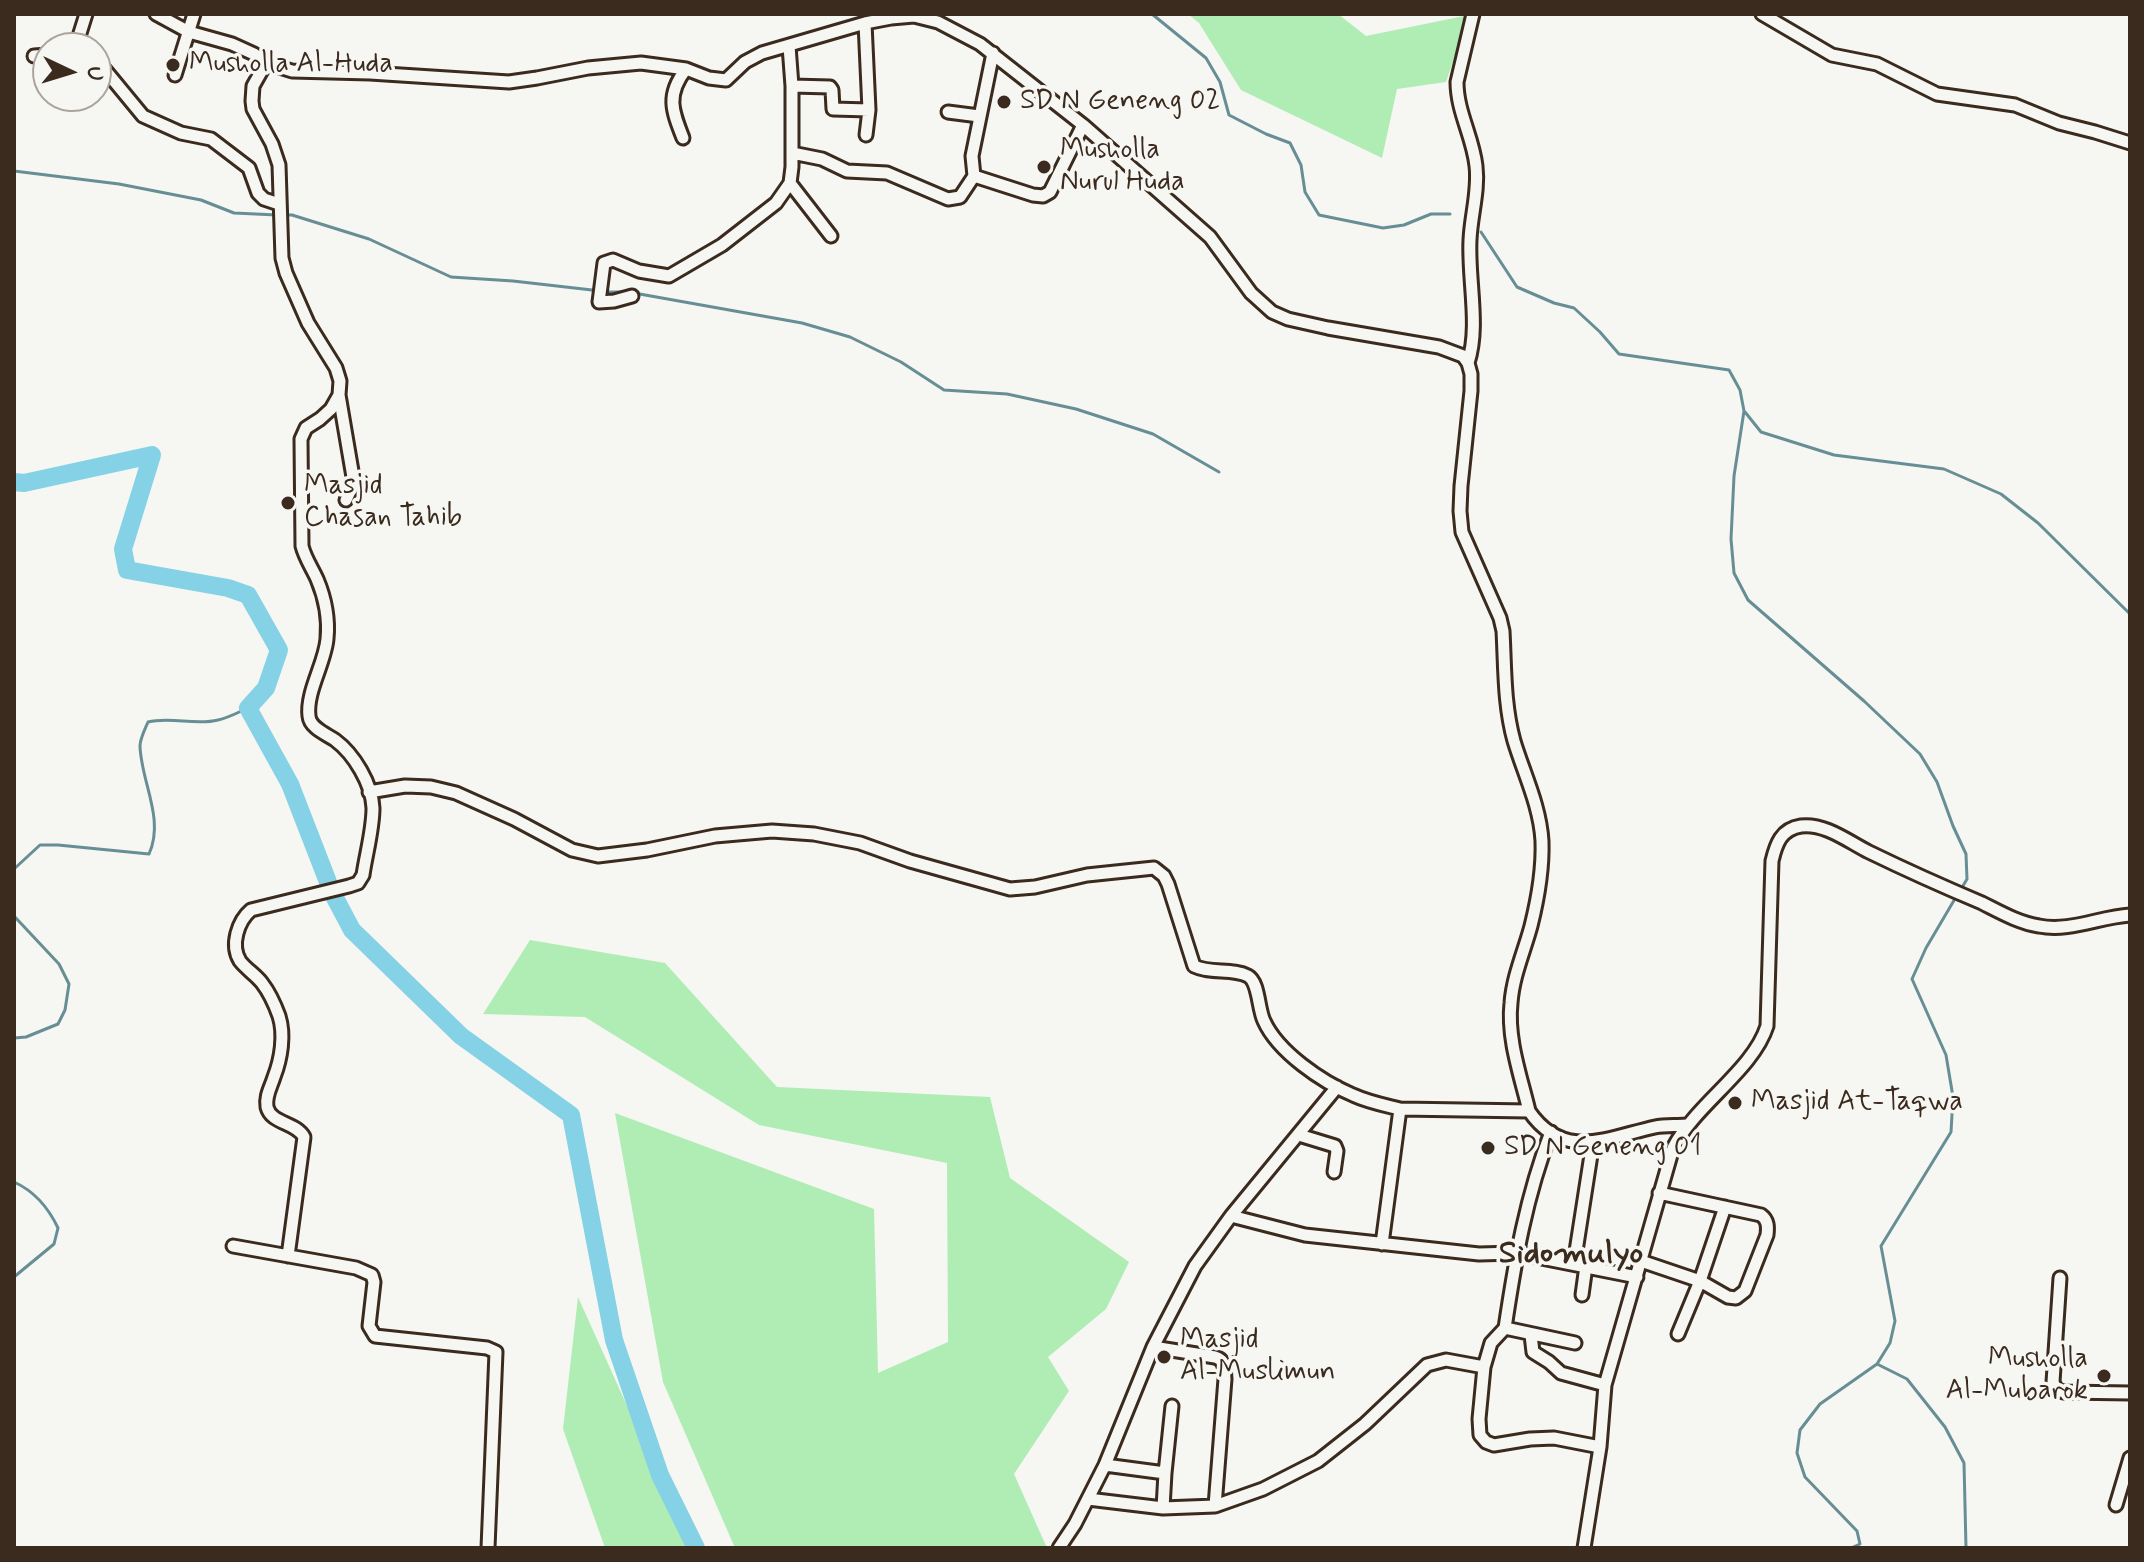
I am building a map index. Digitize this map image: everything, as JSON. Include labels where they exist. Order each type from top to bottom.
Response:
[{"type":"street","points":[[156,14],[189,32],[232,44],[283,69],[509,82],[624,64],[657,64],[726,80],[753,58],[789,46],[865,23],[906,16],[923,18],[961,33],[993,53],[1083,125],[1210,237],[1251,293],[1276,315],[1328,328],[1439,347],[1460,354],[1468,363],[1471,374],[1460,522],[1500,618],[1508,715],[1537,809],[1542,837],[1538,896],[1517,972],[1510,1014],[1512,1041],[1529,1111],[1541,1127],[1565,1139],[1593,1142],[1657,1127],[1686,1125]]},
{"type":"street","points":[[175,75],[194,14]]},
{"type":"street","points":[[1468,363],[1474,342],[1470,236],[1477,169],[1459,105],[1457,82],[1473,14]]},
{"type":"street","points":[[1762,14],[1832,55],[1877,64],[1937,94],[2015,105],[2059,123],[2130,143]]},
{"type":"street","points":[[865,23],[869,110],[866,135]]},
{"type":"street","points":[[632,296],[599,303],[604,263],[613,260],[639,271],[669,276],[709,253],[765,213],[790,183],[792,86],[789,46]]},
{"type":"street","points":[[792,153],[822,159],[847,171],[887,173],[948,199],[960,197],[974,176],[972,156],[993,53]]},
{"type":"street","points":[[266,63],[253,86],[253,109],[277,158],[282,258],[286,273],[308,323],[336,368],[340,381],[339,395],[353,477],[346,500]]},
{"type":"street","points":[[683,138],[672,101],[675,85],[686,69]]},
{"type":"street","points":[[112,78],[143,116],[181,133],[211,139],[249,168],[258,193],[279,208]]},
{"type":"street","points":[[792,86],[830,87],[833,109],[869,110]]},
{"type":"street","points":[[948,112],[979,116]]},
{"type":"street","points":[[974,176],[1033,195],[1045,195],[1050,192],[1083,125]]},
{"type":"street","points":[[790,183],[831,236]]},
{"type":"street","points":[[288,1256],[305,1143],[297,1128],[276,1119],[268,1109],[267,1097],[278,1065],[282,1028],[267,989],[240,960],[236,940],[241,922],[251,910],[349,886],[360,881],[363,875],[373,807],[369,792],[351,756],[339,743],[312,725],[308,715],[326,644],[327,617],[321,589],[302,546],[301,439],[306,428],[327,413],[339,395]]},
{"type":"street","points":[[369,792],[405,786],[431,787],[456,793],[581,854],[598,856],[715,836],[772,831],[814,834],[860,843],[910,861],[1010,889],[1035,887],[1087,875],[1154,868],[1168,884],[1194,966],[1250,977],[1270,1032],[1299,1063],[1353,1096],[1400,1109],[1529,1111]]},
{"type":"street","points":[[1584,1548],[1600,1447],[1605,1385],[1673,1148],[1686,1125],[1749,1058],[1765,1034],[1772,861],[1777,842],[1785,832],[1801,826],[1836,834],[1946,888],[2037,926],[2075,926],[2130,915]]},
{"type":"street","points":[[1059,1548],[1105,1465],[1153,1347],[1195,1266],[1231,1216],[1337,1087]]},
{"type":"street","points":[[1382,1244],[1400,1109]]},
{"type":"street","points":[[1551,1132],[1537,1171],[1516,1253],[1505,1328],[1491,1343],[1484,1367],[1480,1435],[1494,1445],[1554,1438],[1600,1447]]},
{"type":"street","points":[[1299,1135],[1335,1146],[1334,1172]]},
{"type":"street","points":[[1582,1295],[1580,1265],[1593,1142]]},
{"type":"street","points":[[1641,1261],[1700,1281],[1728,1297],[1739,1296],[1745,1291],[1767,1235],[1764,1217],[1659,1193]]},
{"type":"street","points":[[1678,1334],[1725,1207]]},
{"type":"street","points":[[1231,1216],[1305,1235],[1479,1254],[1516,1253],[1637,1277]]},
{"type":"street","points":[[233,1246],[356,1268],[372,1275],[374,1282],[369,1326],[375,1336],[487,1348],[496,1352],[488,1548]]},
{"type":"street","points":[[2060,1278],[2054,1386],[2064,1392],[2130,1393]]},
{"type":"street","points":[[1505,1328],[1575,1343]]},
{"type":"street","points":[[1531,1335],[1533,1352],[1561,1373],[1605,1385]]},
{"type":"street","points":[[1153,1347],[1219,1358],[1224,1364],[1215,1506]]},
{"type":"street","points":[[1088,1499],[1163,1508],[1215,1506],[1263,1489],[1318,1461],[1365,1424],[1427,1365],[1446,1360],[1484,1367]]},
{"type":"street","points":[[1163,1508],[1172,1406]]},
{"type":"street","points":[[2116,1505],[2130,1458]]},
{"type":"street","points":[[1105,1465],[1165,1473]]},
{"type":"green space","points":[[1188,14],[1338,14],[1366,36],[1469,15],[1446,82],[1397,89],[1382,158],[1241,90],[1199,23]]},
{"type":"green space","points":[[530,940],[665,963],[777,1087],[990,1097],[1010,1178],[1129,1262],[1106,1309],[1048,1357],[1069,1391],[1014,1474],[1047,1548],[735,1548],[663,1382],[615,1113],[874,1209],[878,1373],[948,1342],[947,1163],[759,1125],[585,1017],[483,1014]]},
{"type":"green space","points":[[578,1297],[691,1548],[605,1548],[563,1429]]},
{"type":"waterway","points":[[1152,14],[1206,58],[1220,82],[1229,115],[1290,143],[1301,165],[1305,192],[1319,215],[1383,228],[1404,225],[1431,214],[1450,214]]},
{"type":"waterway","points":[[14,171],[119,184],[201,200],[234,213],[277,215]]},
{"type":"waterway","points":[[284,215],[369,239],[451,277],[592,290]]},
{"type":"waterway","points":[[1481,232],[1517,287],[1574,308],[1619,354],[1729,370],[1740,390],[1744,411],[1734,476],[1731,539],[1734,573],[1748,600],[1920,754],[1937,782],[1966,854],[1967,879],[1960,891]]},
{"type":"waterway","points":[[608,292],[626,292]]},
{"type":"waterway","points":[[634,293],[802,323],[850,337],[901,362],[944,390],[1007,394],[1076,409],[1153,434],[1219,472]]},
{"type":"waterway","points":[[1745,412],[1761,432],[1834,455],[1944,469],[2001,494],[2038,523],[2130,614]]},
{"type":"waterway","points":[[14,482],[24,483],[152,455],[123,549],[127,570],[228,588],[248,595],[279,650],[266,688],[248,708],[290,784],[328,882]]},
{"type":"waterway","points":[[14,869],[40,845],[149,854],[153,841],[153,814],[140,746],[148,722],[209,722],[248,708]]},
{"type":"waterway","points":[[334,896],[352,930],[461,1036],[571,1115],[614,1340],[660,1475],[696,1548]]},
{"type":"waterway","points":[[1851,1548],[1860,1544],[1857,1531],[1805,1477],[1797,1453],[1800,1430],[1820,1404],[1877,1364],[1890,1343],[1895,1321],[1881,1246],[1951,1132],[1953,1097],[1946,1055],[1912,979],[1956,897]]},
{"type":"waterway","points":[[14,916],[59,964],[69,984],[65,1010],[58,1024],[26,1037],[14,1038]]},
{"type":"waterway","points":[[14,1182],[40,1201],[58,1228],[54,1244],[14,1277]]},
{"type":"waterway","points":[[1877,1364],[1907,1379],[1945,1427],[1964,1463],[1966,1548]]},
{"type":"place","name":"Musholla Al-Huda","points":[[173,65]]},
{"type":"place","name":"SD N Geneng 02","points":[[1004,102]]},
{"type":"place","name":"Musholla Nurul Huda","points":[[1044,167]]},
{"type":"place","name":"Masjid Chasan Tahib","points":[[288,503]]},
{"type":"place","name":"Masjid At-Taqwa","points":[[1735,1103]]},
{"type":"place","name":"SD N Geneng 01","points":[[1488,1148]]},
{"type":"place","name":"Masjid Al-Muslimun","points":[[1164,1357]]},
{"type":"place","name":"Musholla Al-Mubarok","points":[[2104,1376]]},
{"type":"district","name":"Sidomulyo","points":[[1571,1255]]}]
